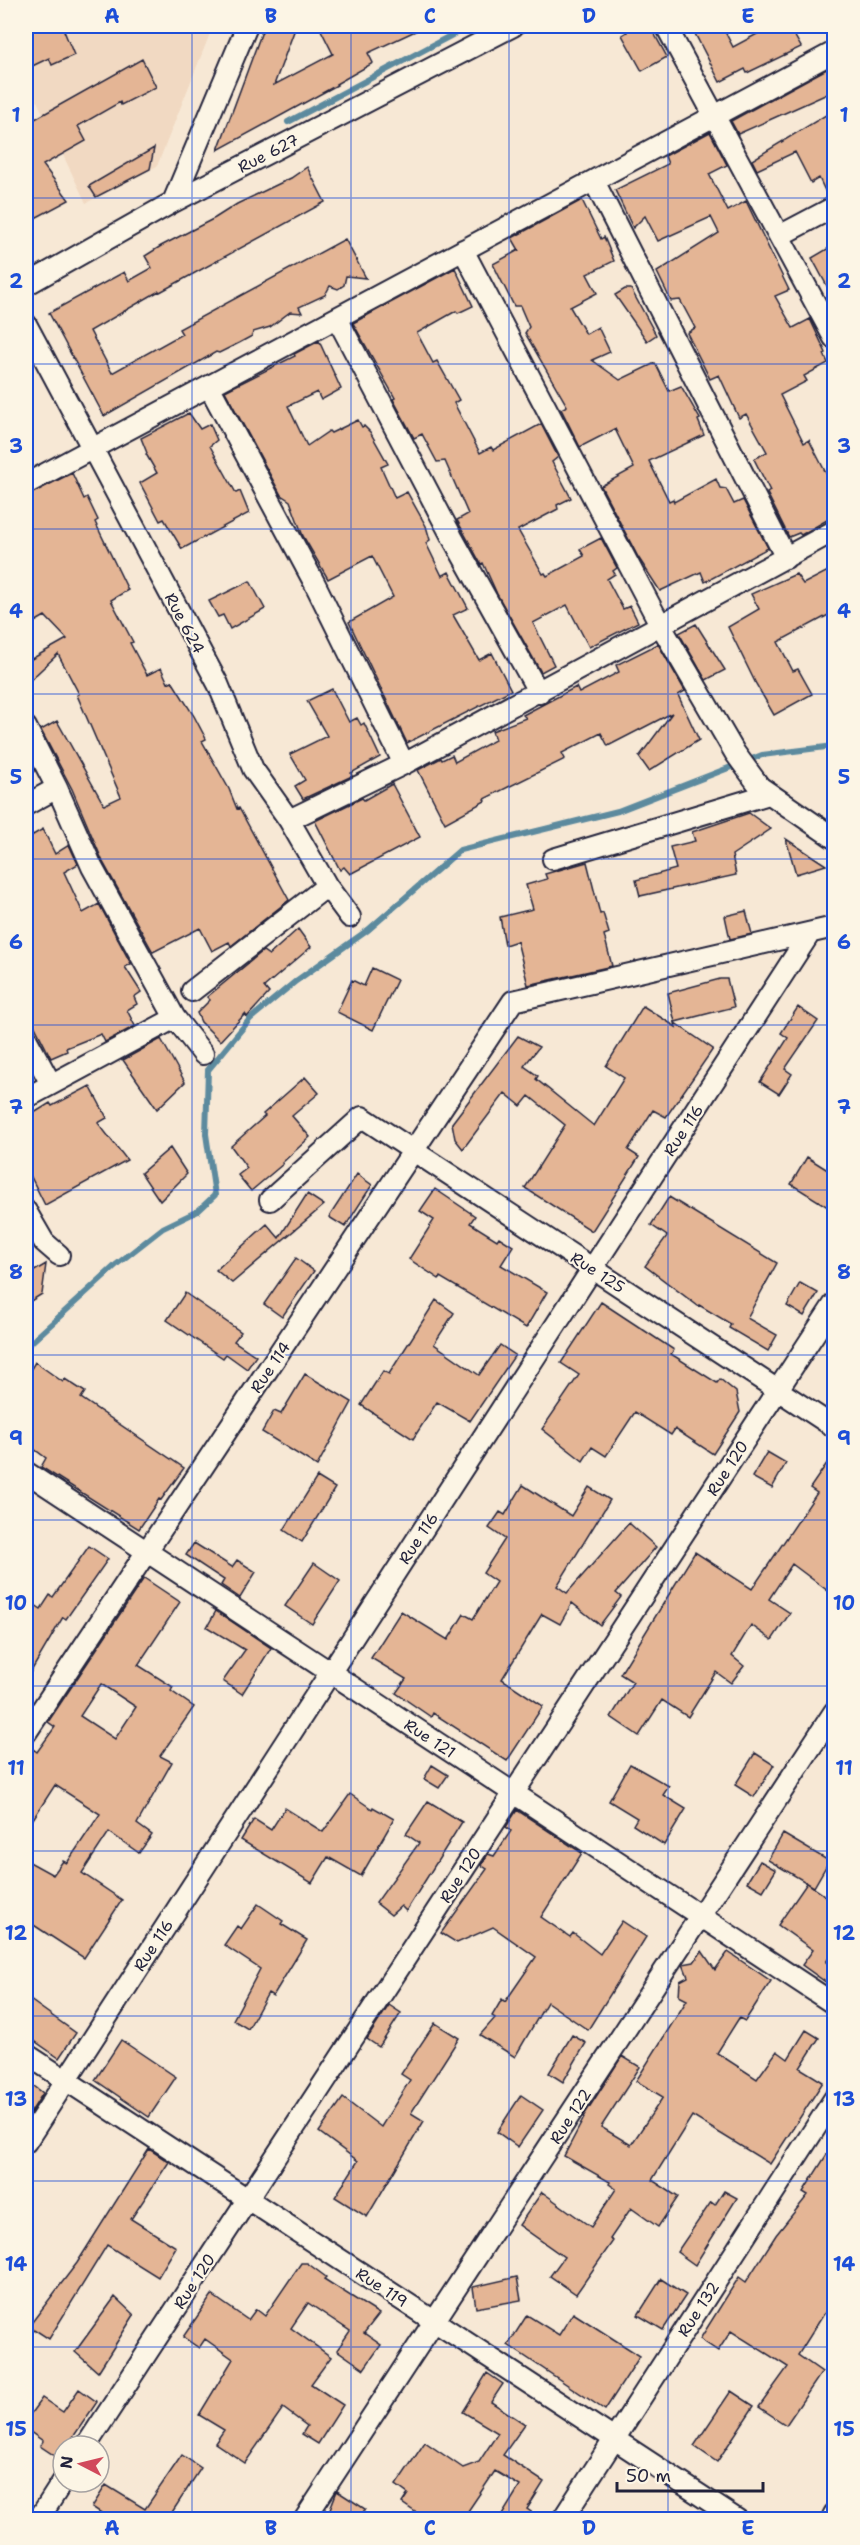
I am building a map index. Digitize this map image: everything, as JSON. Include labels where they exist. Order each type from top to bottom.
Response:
[{"type":"street","points":[[173,202],[247,26]]},
{"type":"street","name":"Rue 627","points":[[26,285],[173,202],[513,26]]},
{"type":"street","points":[[666,26],[834,338]]},
{"type":"street","points":[[26,484],[834,52]]},
{"type":"street","points":[[594,181],[786,558]]},
{"type":"street","points":[[779,236],[834,207]]},
{"type":"street","points":[[464,250],[662,626],[735,753],[754,780],[769,794],[834,838]]},
{"type":"street","points":[[337,318],[452,537],[538,693]]},
{"type":"street","name":"Rue 624","points":[[26,324],[218,684],[253,769],[289,820],[327,886],[350,917]]},
{"type":"street","points":[[208,386],[315,584],[404,764]]},
{"type":"street","points":[[289,820],[404,764],[538,693],[834,531]]},
{"type":"street","points":[[26,727],[57,788],[92,867],[175,1018],[202,1054]]},
{"type":"street","points":[[26,805],[57,788]]},
{"type":"street","points":[[553,859],[769,794]]},
{"type":"street","points":[[192,991],[327,886]]},
{"type":"street","points":[[810,933],[834,927]]},
{"type":"street","name":"Rue 114","points":[[26,1733],[513,1001],[810,933]]},
{"type":"street","name":"Rue 116","points":[[26,2142],[810,933]]},
{"type":"street","points":[[26,1098],[175,1018]]},
{"type":"street","points":[[26,1038],[51,1084]]},
{"type":"street","name":"Rue 125","points":[[270,1200],[362,1117],[834,1427]]},
{"type":"street","points":[[26,1211],[44,1242],[58,1255]]},
{"type":"street","name":"Rue 120","points":[[94,2434],[834,1304]]},
{"type":"street","name":"Rue 121","points":[[26,1472],[834,2004]]},
{"type":"street","name":"Rue 122","points":[[304,2520],[834,1712]]},
{"type":"street","name":"Rue 119","points":[[26,2054],[738,2520]]},
{"type":"street","name":"Rue 132","points":[[562,2520],[834,2099]]},
{"type":"street","points":[[38,2520],[55,2494]]},
{"type":"street","points":[[831,2520],[834,2514]]},
{"type":"shaded area","points":[[26,26],[213,26],[157,166],[86,203],[26,78]]},
{"type":"building","points":[[26,26],[62,26],[74,55],[52,65],[49,58],[26,69]]},
{"type":"building","points":[[264,26],[296,26],[274,85],[333,54],[319,26],[426,26],[368,53],[373,63],[218,150]]},
{"type":"building","points":[[622,26],[650,26],[667,57],[642,71],[622,35],[627,32]]},
{"type":"building","points":[[691,26],[722,26],[733,47],[772,26],[789,26],[801,47],[747,73],[745,69],[720,82]]},
{"type":"building","points":[[142,59],[156,87],[121,105],[120,102],[78,126],[86,141],[43,165],[69,200],[26,223],[26,124]]},
{"type":"building","points":[[834,65],[834,91],[738,134],[731,121]]},
{"type":"building","points":[[834,110],[834,195],[828,197],[819,178],[811,183],[795,152],[757,170],[752,160]]},
{"type":"building","points":[[710,132],[727,165],[709,174],[728,211],[746,201],[789,290],[775,296],[793,328],[810,319],[826,353],[824,354],[828,363],[804,376],[807,381],[780,395],[804,443],[809,440],[827,475],[834,471],[834,516],[801,535],[799,533],[789,537],[767,493],[770,491],[754,459],[767,452],[746,414],[739,418],[719,375],[710,379],[687,333],[695,328],[680,300],[671,301],[657,272],[719,233],[711,217],[658,241],[645,216],[633,228],[615,190],[668,164],[665,156]]},
{"type":"building","points":[[154,148],[150,169],[96,197],[89,186]]},
{"type":"building","points":[[307,167],[325,202],[159,291],[90,331],[112,373],[182,334],[179,329],[345,239],[366,278],[346,276],[344,285],[338,289],[330,286],[325,295],[299,307],[302,313],[290,312],[270,327],[253,332],[252,336],[219,353],[216,352],[104,416],[49,313],[124,272],[129,281],[152,268],[145,256],[237,204],[291,178]]},
{"type":"building","points":[[582,200],[601,239],[604,237],[614,261],[587,274],[597,293],[570,307],[586,334],[598,327],[610,352],[592,360],[620,380],[655,363],[669,391],[681,386],[700,419],[698,420],[704,435],[649,461],[669,501],[673,499],[674,502],[716,479],[720,488],[726,489],[734,504],[743,500],[768,548],[705,582],[701,572],[660,591],[638,557],[601,486],[634,468],[615,429],[580,447],[561,409],[567,406],[525,333],[529,327],[520,306],[514,306],[493,264],[519,250],[512,238]]},
{"type":"building","points":[[834,245],[834,299],[812,258]]},
{"type":"building","points":[[455,268],[473,306],[458,313],[456,311],[417,333],[433,363],[437,361],[459,400],[454,403],[480,453],[491,447],[493,450],[541,424],[558,457],[552,462],[571,498],[557,505],[558,509],[518,530],[543,574],[547,576],[584,556],[580,549],[601,538],[617,568],[613,571],[615,574],[607,579],[623,609],[630,606],[638,622],[589,647],[567,605],[533,623],[554,665],[541,672],[497,594],[483,563],[481,564],[457,520],[468,514],[445,461],[437,462],[422,434],[414,438],[393,399],[395,398],[353,323]]},
{"type":"building","points":[[625,289],[631,289],[656,335],[647,341],[615,295]]},
{"type":"building","points":[[319,341],[341,389],[321,400],[317,392],[288,406],[307,446],[329,431],[331,433],[358,420],[362,427],[364,426],[370,432],[388,464],[381,467],[395,498],[407,492],[426,526],[430,540],[426,543],[442,576],[449,572],[468,608],[453,615],[479,660],[492,653],[511,690],[407,743],[349,622],[393,597],[372,556],[328,579],[303,536],[290,501],[281,495],[225,391],[295,356],[294,354]]},
{"type":"building","points":[[189,413],[200,429],[210,424],[217,440],[210,446],[236,493],[240,491],[249,513],[182,549],[164,519],[160,521],[140,483],[157,473],[146,454],[141,438]]},
{"type":"building","points":[[72,473],[84,499],[87,497],[98,520],[95,522],[128,590],[111,600],[133,642],[130,643],[147,675],[161,668],[168,683],[172,681],[194,716],[206,739],[202,741],[229,789],[237,809],[239,808],[289,900],[231,946],[229,942],[212,951],[200,928],[153,952],[103,862],[72,789],[41,730],[57,721],[104,805],[121,797],[77,695],[79,694],[58,654],[26,684],[26,662],[67,639],[45,616],[26,627],[26,496]]},
{"type":"building","points":[[828,571],[829,574],[834,571],[834,612],[778,642],[793,671],[798,669],[812,694],[774,715],[728,627],[759,609],[751,594],[796,574],[803,584]]},
{"type":"building","points":[[250,581],[265,609],[230,629],[223,615],[218,617],[209,601]]},
{"type":"building","points":[[696,624],[725,670],[706,680],[679,633]]},
{"type":"building","points":[[658,644],[685,691],[678,695],[699,740],[649,771],[639,757],[672,713],[608,746],[601,733],[562,753],[565,759],[484,799],[485,801],[445,823],[418,770],[452,755],[455,762],[495,740],[492,731],[526,718],[523,715],[576,687],[579,693],[619,672],[616,665]]},
{"type":"building","points":[[332,689],[349,722],[357,718],[361,725],[364,723],[380,757],[351,773],[352,776],[303,799],[295,786],[305,780],[290,754],[327,736],[307,701]]},
{"type":"building","points":[[392,784],[420,837],[350,874],[344,867],[340,870],[315,821],[362,798],[364,800]]},
{"type":"building","points":[[749,813],[771,829],[732,855],[736,875],[640,896],[636,880],[676,869],[670,847],[695,841],[692,832]]},
{"type":"building","points":[[43,829],[55,854],[69,845],[78,864],[64,872],[83,913],[99,904],[131,964],[125,967],[141,992],[134,997],[137,1004],[127,1010],[135,1026],[105,1042],[101,1034],[66,1048],[67,1051],[51,1058],[26,1009],[26,839]]},
{"type":"building","points":[[786,839],[826,865],[796,874]]},
{"type":"building","points":[[587,862],[600,914],[603,913],[609,933],[604,935],[612,966],[528,985],[517,941],[505,945],[500,917],[533,909],[526,885],[547,879],[545,874]]},
{"type":"building","points":[[746,911],[752,934],[730,939],[725,916]]},
{"type":"building","points":[[298,929],[311,947],[264,987],[269,993],[220,1041],[201,1022],[197,1013],[210,1000],[207,997],[263,951],[269,955]]},
{"type":"building","points":[[372,968],[397,980],[373,1030],[337,1012],[352,980],[364,986]]},
{"type":"building","points":[[727,979],[734,1007],[675,1022],[668,993]]},
{"type":"building","points":[[643,1006],[676,1027],[675,1023],[713,1049],[666,1117],[653,1110],[628,1150],[639,1157],[592,1231],[525,1188],[565,1125],[529,1096],[521,1106],[505,1093],[463,1149],[455,1139],[452,1123],[518,1036],[539,1047],[524,1066],[538,1076],[536,1079],[594,1126],[624,1078],[606,1066]]},
{"type":"building","points":[[798,1007],[818,1021],[785,1069],[792,1074],[779,1094],[760,1082],[788,1038],[781,1033]]},
{"type":"building","points":[[161,1039],[185,1082],[157,1109],[123,1060]]},
{"type":"building","points":[[305,1077],[319,1093],[292,1116],[310,1137],[251,1191],[238,1175],[247,1168],[231,1146]]},
{"type":"building","points":[[90,1086],[107,1118],[98,1123],[127,1160],[45,1205],[26,1167],[26,1118],[50,1103],[52,1106]]},
{"type":"building","points":[[170,1148],[187,1174],[160,1201],[141,1173]]},
{"type":"building","points":[[807,1157],[834,1174],[834,1211],[791,1184]]},
{"type":"building","points":[[357,1174],[372,1185],[345,1227],[329,1217]]},
{"type":"building","points":[[435,1189],[475,1216],[470,1223],[497,1240],[499,1237],[513,1246],[501,1265],[547,1292],[526,1328],[440,1277],[439,1279],[409,1259],[434,1220],[420,1211]]},
{"type":"building","points":[[307,1194],[324,1205],[232,1283],[216,1270],[267,1224],[279,1238]]},
{"type":"building","points":[[669,1197],[777,1263],[747,1318],[777,1335],[768,1351],[729,1328],[731,1324],[698,1306],[645,1266],[667,1236],[651,1225]]},
{"type":"building","points":[[296,1258],[314,1271],[282,1317],[264,1304]]},
{"type":"building","points":[[46,1264],[42,1294],[26,1304],[26,1276]]},
{"type":"building","points":[[800,1283],[818,1293],[804,1316],[787,1306]]},
{"type":"building","points":[[185,1293],[241,1332],[234,1341],[256,1356],[247,1369],[226,1354],[223,1358],[167,1320]]},
{"type":"building","points":[[436,1300],[454,1313],[434,1344],[479,1375],[500,1345],[515,1355],[470,1421],[437,1402],[413,1439],[361,1405],[383,1371],[389,1374]]},
{"type":"building","points":[[601,1302],[674,1350],[671,1354],[717,1383],[720,1379],[736,1392],[740,1412],[713,1454],[675,1429],[671,1435],[635,1412],[606,1456],[592,1447],[583,1461],[542,1429],[579,1375],[561,1363]]},
{"type":"building","points":[[35,1362],[63,1382],[65,1379],[85,1392],[81,1398],[184,1468],[139,1529],[41,1467],[46,1458],[26,1443],[26,1377]]},
{"type":"building","points":[[305,1374],[352,1402],[317,1466],[262,1432],[274,1411],[281,1414]]},
{"type":"building","points":[[767,1452],[786,1463],[772,1488],[752,1477]]},
{"type":"building","points":[[834,1453],[834,1583],[828,1591],[792,1564],[769,1599],[790,1613],[772,1640],[751,1625],[732,1656],[744,1666],[731,1683],[716,1672],[688,1717],[662,1700],[639,1736],[611,1717],[633,1682],[620,1674],[695,1552],[752,1589],[817,1493],[810,1488]]},
{"type":"building","points":[[317,1477],[335,1488],[302,1542],[284,1530]]},
{"type":"building","points":[[523,1485],[571,1516],[589,1487],[610,1500],[557,1586],[567,1593],[629,1523],[656,1547],[616,1593],[621,1597],[600,1625],[572,1603],[560,1624],[542,1614],[502,1679],[543,1706],[507,1761],[433,1713],[431,1717],[396,1693],[406,1679],[371,1658],[401,1611],[448,1640],[464,1614],[473,1619],[496,1582],[483,1573],[505,1539],[489,1528],[500,1512],[505,1515]]},
{"type":"building","points":[[194,1543],[232,1567],[237,1560],[256,1572],[240,1598],[221,1585],[224,1580],[186,1555]]},
{"type":"building","points":[[89,1546],[108,1559],[66,1619],[63,1617],[26,1680],[26,1599],[41,1609],[50,1595],[53,1597]]},
{"type":"building","points":[[314,1563],[340,1581],[312,1624],[285,1606]]},
{"type":"building","points":[[144,1578],[180,1602],[138,1665],[173,1687],[171,1691],[194,1707],[160,1756],[172,1762],[137,1824],[152,1835],[139,1853],[109,1832],[82,1873],[122,1900],[84,1958],[26,1920],[26,1860],[53,1875],[63,1861],[67,1863],[100,1814],[55,1785],[26,1830],[26,1760],[33,1749],[37,1752],[55,1727],[48,1722]],"holes":[[[101,1684],[136,1707],[115,1739],[80,1716]]]},
{"type":"building","points":[[216,1611],[271,1648],[242,1694],[223,1681],[245,1650],[207,1627]]},
{"type":"building","points":[[755,1753],[774,1765],[754,1797],[735,1785]]},
{"type":"building","points":[[630,1764],[669,1786],[663,1795],[686,1809],[664,1845],[633,1825],[637,1818],[609,1801]]},
{"type":"building","points":[[432,1765],[448,1775],[439,1788],[424,1779]]},
{"type":"building","points":[[350,1794],[372,1809],[373,1807],[394,1819],[361,1876],[328,1857],[312,1883],[241,1840],[254,1819],[271,1830],[285,1808],[323,1832]]},
{"type":"building","points":[[428,1801],[462,1822],[406,1911],[401,1906],[391,1915],[376,1903],[419,1843],[406,1834]]},
{"type":"building","points":[[517,1810],[582,1853],[541,1917],[570,1937],[573,1933],[600,1954],[622,1921],[646,1937],[588,2030],[547,2002],[515,2057],[480,2035],[495,2018],[492,2016],[502,1999],[505,2002],[536,1957],[493,1927],[457,1943],[441,1933],[487,1869],[481,1865],[488,1854],[494,1856],[511,1831],[506,1827]]},
{"type":"building","points":[[783,1834],[829,1861],[814,1887],[768,1860]]},
{"type":"building","points":[[760,1861],[776,1870],[763,1891],[747,1882]]},
{"type":"building","points":[[807,1883],[834,1902],[834,1950],[826,1962],[834,1968],[834,1988],[802,1965],[813,1950],[778,1925]]},
{"type":"building","points":[[258,1904],[283,1921],[281,1924],[307,1940],[273,1996],[268,1993],[248,2029],[233,2020],[260,1969],[224,1945],[237,1926],[241,1929]]},
{"type":"building","points":[[702,1951],[715,1970],[728,1952],[771,1981],[745,2021],[739,2018],[717,2053],[757,2079],[777,2051],[788,2059],[806,2030],[819,2038],[800,2068],[823,2082],[770,2164],[692,2116],[652,2180],[678,2197],[658,2227],[631,2208],[610,2239],[613,2241],[576,2294],[550,2276],[564,2257],[519,2225],[542,2192],[591,2227],[616,2189],[609,2184],[610,2182],[564,2156],[583,2117],[622,2056],[640,2067],[601,2127],[631,2145],[663,2097],[636,2081],[687,2000],[679,1996],[680,1981],[688,1977],[683,1964],[694,1962]]},
{"type":"building","points":[[26,1997],[76,2033],[59,2058],[26,2035]]},
{"type":"building","points":[[389,2005],[401,2013],[379,2047],[367,2039]]},
{"type":"building","points":[[435,2023],[459,2038],[411,2113],[424,2121],[367,2217],[335,2197],[358,2161],[319,2132],[343,2098],[381,2127],[410,2080],[401,2074]]},
{"type":"building","points":[[572,2035],[586,2043],[563,2082],[549,2073]]},
{"type":"building","points":[[121,2040],[176,2077],[149,2117],[95,2080]]},
{"type":"building","points":[[26,2080],[43,2093],[26,2120]]},
{"type":"building","points":[[521,2095],[543,2110],[518,2147],[497,2132]]},
{"type":"building","points":[[834,2143],[834,2298],[798,2355],[822,2372],[786,2425],[759,2407],[788,2367],[731,2331],[718,2351],[700,2339],[739,2277],[746,2282],[776,2235],[808,2195],[803,2192]]},
{"type":"building","points":[[149,2149],[169,2162],[131,2219],[176,2247],[158,2277],[107,2245],[49,2339],[29,2326],[77,2263]]},
{"type":"building","points":[[724,2191],[737,2198],[695,2265],[677,2252],[711,2202],[715,2205]]},
{"type":"building","points":[[301,2263],[307,2263],[326,2277],[324,2279],[379,2314],[364,2333],[381,2345],[364,2369],[337,2350],[350,2331],[308,2303],[291,2328],[331,2357],[311,2384],[343,2405],[318,2444],[302,2434],[307,2426],[283,2408],[245,2463],[215,2443],[224,2430],[199,2415],[233,2359],[205,2339],[199,2348],[183,2337],[212,2295],[248,2320],[256,2309],[265,2316]]},
{"type":"building","points":[[517,2277],[521,2300],[476,2308],[473,2287]]},
{"type":"building","points":[[661,2279],[686,2295],[663,2330],[638,2315]]},
{"type":"building","points":[[115,2297],[134,2315],[98,2372],[75,2352]]},
{"type":"building","points":[[573,2313],[640,2356],[605,2410],[508,2345],[527,2315],[559,2335]]},
{"type":"building","points":[[487,2373],[503,2384],[491,2402],[525,2424],[503,2455],[544,2482],[527,2509],[543,2520],[499,2520],[520,2486],[495,2471],[462,2520],[427,2520],[402,2503],[408,2494],[396,2485],[425,2442],[463,2468],[479,2462],[498,2433],[463,2412]]},
{"type":"building","points":[[79,2389],[97,2402],[75,2434],[51,2434],[51,2453],[40,2446],[43,2441],[26,2429],[26,2420],[42,2398],[63,2412]]},
{"type":"building","points":[[731,2391],[754,2406],[717,2462],[694,2446]]},
{"type":"building","points":[[182,2455],[201,2468],[167,2520],[112,2520],[92,2507],[100,2494],[111,2494],[111,2488],[145,2509]]},
{"type":"building","points":[[337,2491],[365,2509],[359,2520],[337,2520],[328,2514]]},
{"type":"waterway","points":[[288,122],[469,26]]},
{"type":"waterway","points":[[26,1347],[117,1264],[163,1228],[198,1211],[215,1195],[206,1134],[208,1070],[250,1019],[296,981],[368,930],[460,850],[618,811],[762,755],[834,746]]}]
